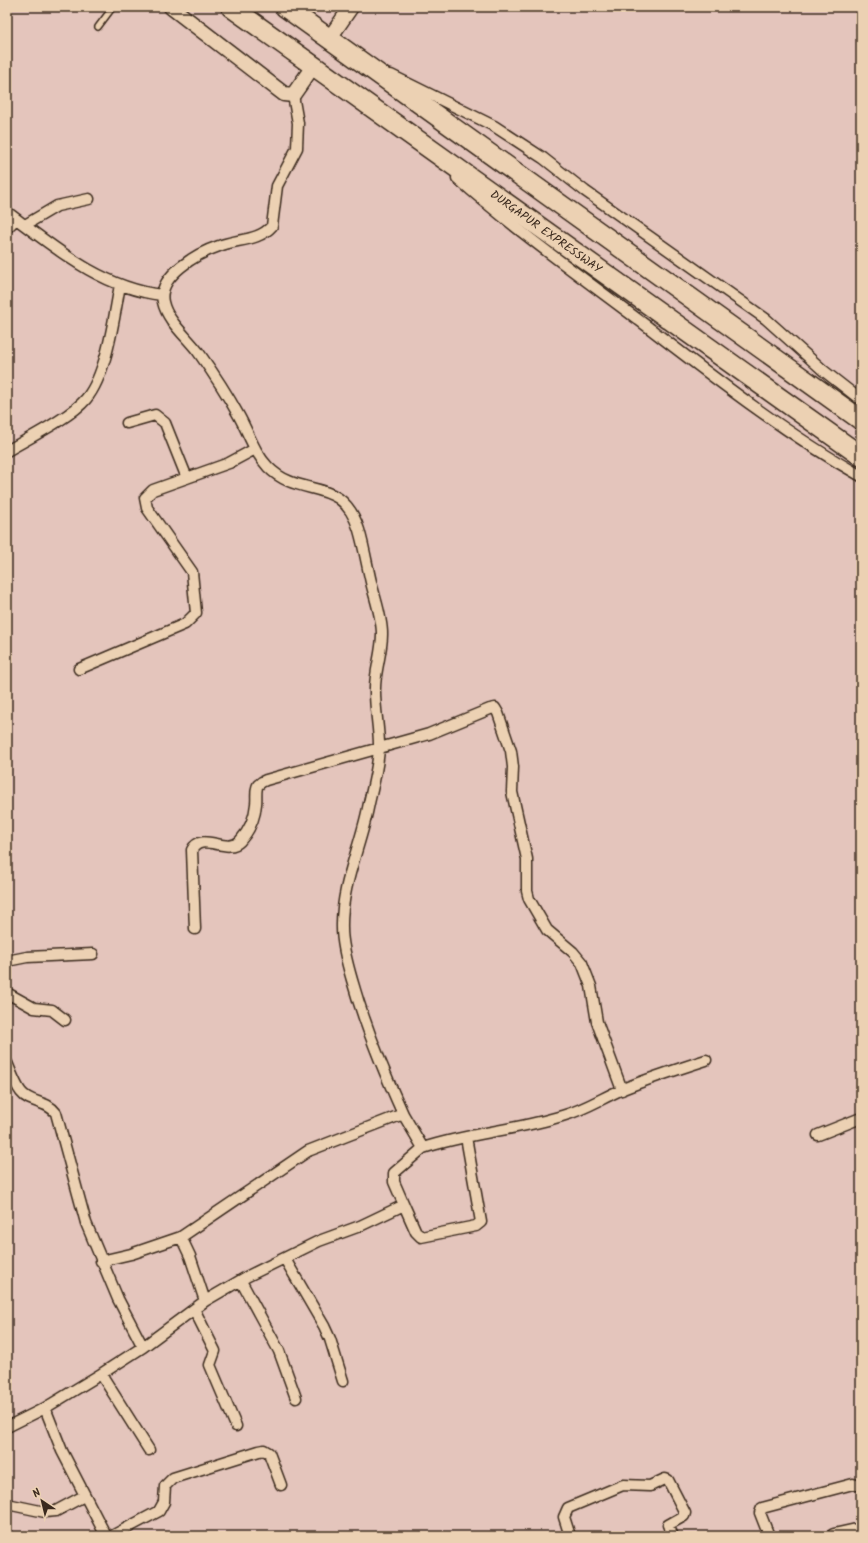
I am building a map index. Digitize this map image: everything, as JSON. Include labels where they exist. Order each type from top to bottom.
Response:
[{"type":"highway","name":"DURGAPUR EXPRESSWAY","points":[[231,7],[388,117],[861,456]]},
{"type":"highway","points":[[285,7],[861,420]]},
{"type":"street","points":[[171,7],[284,94],[293,95]]},
{"type":"street","points":[[329,39],[351,7]]},
{"type":"street","points":[[357,58],[468,113],[512,137],[543,158],[766,319],[824,371],[861,400]]},
{"type":"street","points":[[314,65],[293,95],[298,123],[297,148],[277,186],[272,226],[264,233],[257,236],[219,246],[204,252],[178,270],[164,285],[162,295],[168,314],[191,342],[220,383],[241,419],[255,449],[269,468],[281,477],[342,500],[347,505],[354,519],[376,601],[382,633],[374,689],[379,747],[367,813],[347,885],[342,925],[343,940],[365,1021],[380,1063],[404,1114],[423,1148]]},
{"type":"street","points":[[388,117],[497,213],[551,256],[735,394],[790,432],[861,476]]},
{"type":"street","points":[[25,225],[57,206],[89,199]]},
{"type":"street","points":[[7,212],[61,253],[82,266],[120,284],[147,293],[162,295]]},
{"type":"street","points":[[7,228],[16,219]]},
{"type":"street","points":[[7,451],[73,411],[86,399],[97,383],[112,326],[120,284]]},
{"type":"street","points":[[127,423],[155,415],[161,418],[165,423],[187,478]]},
{"type":"street","points":[[79,669],[185,624],[194,617],[196,608],[192,572],[145,503],[146,498],[149,493],[229,463],[255,449]]},
{"type":"street","points":[[195,929],[192,854],[194,846],[202,842],[229,847],[238,843],[251,822],[258,786],[266,780],[429,734],[490,709],[496,709],[512,755],[512,792],[527,859],[527,891],[529,899],[547,930],[573,952],[582,963],[591,986],[597,1022],[622,1090]]},
{"type":"street","points":[[7,961],[27,957],[94,954]]},
{"type":"street","points":[[7,993],[34,1008],[52,1010],[65,1020]]},
{"type":"street","points":[[466,1137],[481,1222],[476,1226],[421,1237],[416,1232],[394,1182],[394,1173],[423,1148],[466,1137],[563,1116],[592,1106],[622,1090],[706,1060]]},
{"type":"street","points":[[7,1063],[21,1092],[31,1099],[48,1104],[56,1113],[86,1223],[118,1299],[143,1347]]},
{"type":"street","points":[[101,1261],[137,1252],[181,1237],[308,1152],[404,1114]]},
{"type":"street","points":[[818,1134],[861,1118]]},
{"type":"street","points":[[7,1427],[45,1408],[101,1374],[143,1347],[204,1301],[319,1241],[360,1226],[404,1205]]},
{"type":"street","points":[[181,1237],[190,1256],[204,1301]]},
{"type":"street","points":[[285,1259],[324,1326],[330,1339],[343,1381]]},
{"type":"street","points":[[241,1281],[279,1351],[296,1398]]},
{"type":"street","points":[[194,1309],[215,1351],[210,1365],[236,1426]]},
{"type":"street","points":[[101,1374],[149,1450]]},
{"type":"street","points":[[45,1408],[62,1451],[106,1536]]},
{"type":"street","points":[[112,1536],[158,1511],[164,1502],[165,1486],[173,1478],[259,1451],[264,1450],[269,1453],[281,1485]]},
{"type":"street","points":[[570,1536],[564,1517],[568,1508],[623,1485],[650,1486],[667,1479],[686,1513],[684,1516],[668,1526],[673,1536]]},
{"type":"street","points":[[768,1536],[760,1513],[762,1508],[853,1484],[861,1486]]},
{"type":"street","points":[[7,1504],[45,1512],[56,1511],[84,1496]]},
{"type":"street","points":[[834,1536],[861,1531]]},
{"type":"lane","points":[[98,27],[113,7]]}]
